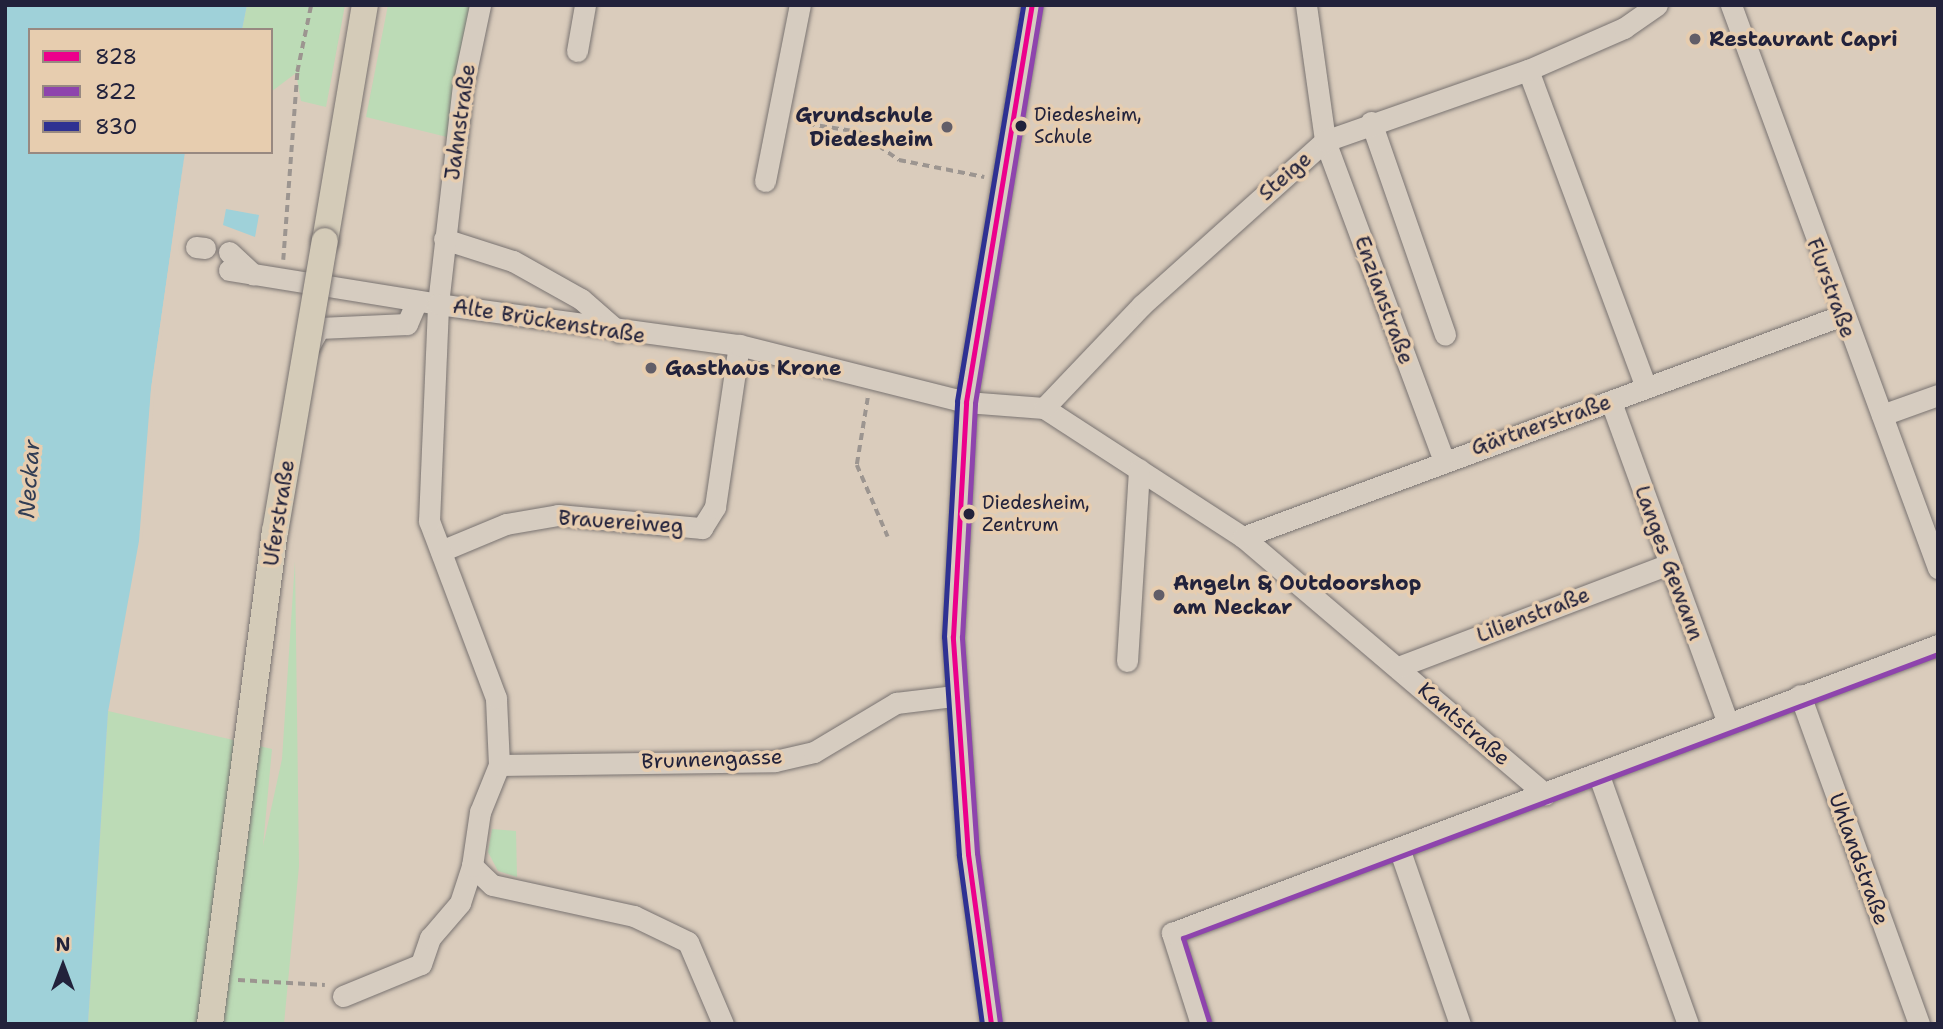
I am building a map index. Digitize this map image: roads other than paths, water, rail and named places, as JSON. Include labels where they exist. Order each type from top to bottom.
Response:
[{"type":"main road","name":"Uferstraße","points":[[212,1024],[275,532],[365,5]]},
{"type":"street","name":"Jahnstraße","points":[[428,303],[444,239],[480,5]]},
{"type":"street","points":[[577,51],[585,5]]},
{"type":"street","points":[[765,181],[800,5]]},
{"type":"street","points":[[991,1024],[953,696],[966,402],[1032,5]]},
{"type":"street","name":"Enzianstraße","points":[[1306,5],[1325,141],[1443,459]]},
{"type":"street","name":"Steige","points":[[1044,408],[1142,306],[1325,141],[1371,122],[1528,70],[1624,28],[1657,5]]},
{"type":"street","name":"Flurstraße","points":[[1731,5],[1840,316],[1882,415],[1938,568]]},
{"type":"street","points":[[1528,70],[1646,387]]},
{"type":"street","points":[[1371,122],[1445,334]]},
{"type":"street","points":[[444,239],[513,261],[581,299],[619,333]]},
{"type":"street","points":[[229,261],[253,274],[428,303]]},
{"type":"street","points":[[243,780],[312,335],[319,328],[407,324],[428,303]]},
{"type":"street","name":"Alte Brückenstraße","points":[[343,996],[421,964],[430,938],[460,903],[472,866],[480,812],[499,765],[496,698],[429,521],[428,303],[619,333],[738,345],[966,402]]},
{"type":"street","name":"Gärtnerstraße","points":[[1243,537],[1443,459],[1611,402],[1840,316]]},
{"type":"street","name":"Brauereiweg","points":[[441,551],[506,524],[558,515],[702,528],[715,507],[738,345]]},
{"type":"street","points":[[1882,415],[1938,394]]},
{"type":"street","points":[[966,402],[1044,408]]},
{"type":"street","name":"Langes Gewann","points":[[1611,402],[1728,723]]},
{"type":"street","name":"Kantstraße","points":[[1044,408],[1243,537],[1545,794]]},
{"type":"street","points":[[1127,661],[1139,469]]},
{"type":"street","name":"Lilienstraße","points":[[1398,667],[1669,564]]},
{"type":"street","points":[[1201,1024],[1172,933],[1400,851],[1800,695],[1938,645]]},
{"type":"street","name":"Uhlandstraße","points":[[1800,695],[1919,1024]]},
{"type":"street","name":"Brunnengasse","points":[[499,765],[775,761],[814,752],[896,703],[953,696]]},
{"type":"street","points":[[1598,773],[1688,1024]]},
{"type":"street","points":[[1400,851],[1460,1024]]},
{"type":"street","points":[[472,866],[492,885],[634,916],[688,942],[723,1024]]},
{"type":"street","points":[[212,1024],[220,969]]},
{"type":"water","name":"Neckar","points":[[5,5],[247,5],[242,28],[28,28],[28,154],[185,154],[151,389],[139,541],[108,712],[88,1024],[5,1024]]},
{"type":"water","points":[[226,209],[259,215],[255,237],[223,225]]},
{"type":"place","name":"Restaurant Capri","points":[[1695,39]]},
{"type":"place","name":"Diedesheim, Schule","points":[[1021,126]]},
{"type":"place","name":"Grundschule Diedesheim","points":[[947,127]]},
{"type":"place","name":"Gasthaus Krone","points":[[651,368]]},
{"type":"place","name":"Diedesheim, Zentrum","points":[[969,514]]},
{"type":"place","name":"Angeln & Outdoorshop am Neckar","points":[[1159,595]]}]
